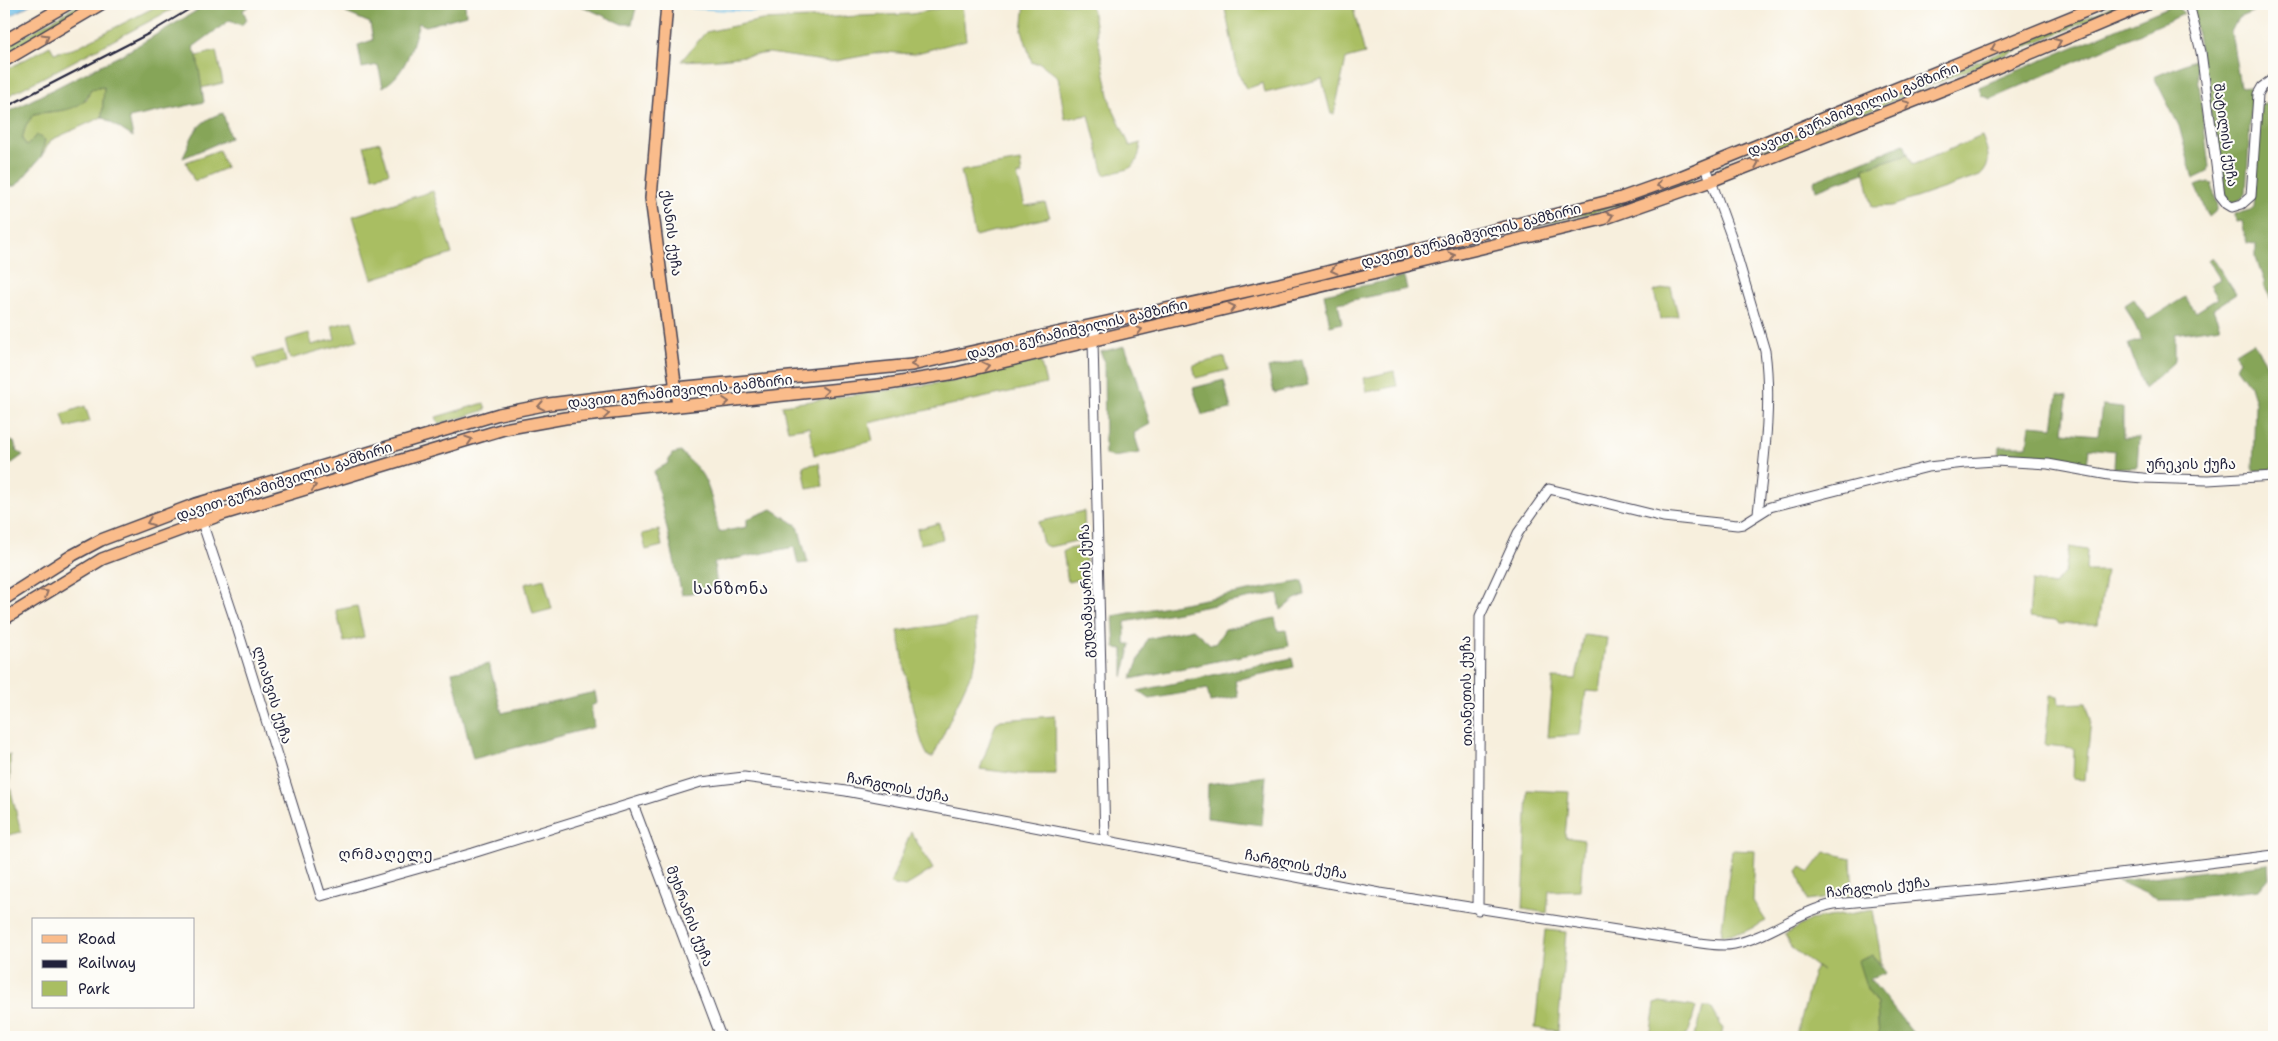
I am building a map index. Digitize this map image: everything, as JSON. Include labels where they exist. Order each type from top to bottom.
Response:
[{"type":"main road","points":[[4,41],[68,4]]},
{"type":"main road","points":[[4,62],[101,4]]},
{"type":"main road","name":"ქსანის ქუჩა","points":[[667,4],[651,190],[678,406]]},
{"type":"main road","name":"დავით გურამიშვილის გამზირი","points":[[4,599],[73,555],[101,540],[196,504],[510,412],[549,404],[676,388],[903,366],[1279,284],[1621,198],[1706,167],[2104,4]]},
{"type":"main road","name":"დავით გურამიშვილის გამზირი","points":[[4,619],[102,559],[200,523],[514,427],[565,418],[929,378],[1093,341],[1602,219],[1711,181],[1965,81],[2147,4]]},
{"type":"main road","points":[[510,412],[507,420],[514,427]]},
{"type":"main road","points":[[488,418],[495,424],[492,433]]},
{"type":"street","name":"შატილის ქუჩა","points":[[2189,4],[2201,52],[2220,196],[2232,207],[2242,204],[2251,196],[2258,94],[2262,86],[2274,78]]},
{"type":"street","points":[[1706,167],[1731,236],[1765,351],[1767,368],[1766,441],[1758,513]]},
{"type":"street","name":"გუდამაყარის ქუჩა","points":[[1091,325],[1093,341],[1105,841]]},
{"type":"street","name":"ურეკის ქუჩა","points":[[1549,489],[1680,519],[1737,525],[1743,524],[1770,507],[1928,467],[1964,463],[1995,461],[2048,464],[2109,475],[2208,480],[2274,476]]},
{"type":"street","name":"თიანეთის ქუჩა","points":[[1478,910],[1480,616],[1518,533],[1549,489]]},
{"type":"street","name":"ლიახვის ქუჩა","points":[[196,504],[200,523],[236,624],[321,896]]},
{"type":"street","name":"ჩარგლის ქუჩა","points":[[321,896],[473,853],[701,782],[744,777],[846,791],[1293,878],[1478,910],[1688,941],[1731,944],[1755,938],[1815,908],[1834,904],[1996,889],[2274,855]]},
{"type":"street","name":"მუხრანის ქუჩა","points":[[633,804],[721,1037]]},
{"type":"green space","points":[[80,4],[89,4],[4,54],[4,48]]},
{"type":"green space","points":[[161,4],[182,4],[4,98],[4,71],[50,46],[54,53],[73,49]]},
{"type":"green space","points":[[208,4],[253,4],[243,10],[247,20],[241,25],[230,20],[193,47],[197,56],[204,102],[129,118],[133,137],[102,117],[104,87],[91,89],[81,103],[74,107],[60,111],[34,114],[26,125],[22,139],[27,146],[36,135],[45,140],[41,157],[16,186],[4,186],[4,114],[125,53]]},
{"type":"green space","points":[[345,4],[465,4],[466,15],[426,26],[419,23],[403,67],[398,75],[383,87],[378,65],[362,68],[358,45],[373,40],[370,23],[346,13]]},
{"type":"green space","points":[[577,4],[637,4],[632,24],[622,24]]},
{"type":"green space","points":[[962,4],[966,40],[913,54],[884,52],[830,62],[769,53],[721,59],[681,61],[706,32],[762,20],[912,14]]},
{"type":"green space","points":[[1025,4],[1091,4],[1111,105],[1130,146],[1141,143],[1137,159],[1131,167],[1104,175],[1089,115],[1065,119],[1058,77],[1040,63],[1032,63],[1022,30]]},
{"type":"green space","points":[[1224,4],[1352,4],[1365,54],[1346,59],[1334,114],[1331,114],[1322,79],[1265,93],[1263,83],[1246,89],[1238,72]]},
{"type":"green space","points":[[2118,4],[2129,4],[1722,171],[1720,167]]},
{"type":"green space","points":[[2192,4],[2271,4],[2238,18],[2231,32],[2240,86],[2252,89],[2246,194],[2236,202],[2228,201],[2223,191]]},
{"type":"green space","points":[[2173,5],[2178,7],[2184,14],[1991,99],[1981,95],[1979,87]]},
{"type":"green space","points":[[216,51],[223,83],[201,88],[197,56]]},
{"type":"green space","points":[[2196,59],[2209,167],[2206,173],[2193,179],[2179,126],[2154,77]]},
{"type":"green space","points":[[104,87],[102,117],[51,140],[41,157],[45,140],[27,146],[22,139],[26,125],[34,114],[64,110],[87,99],[91,89]]},
{"type":"green space","points":[[2266,102],[2274,124],[2274,305],[2263,284],[2265,283],[2256,258],[2256,244],[2247,243],[2242,221],[2236,222],[2235,214],[2254,207],[2260,105]]},
{"type":"green space","points":[[223,113],[230,138],[183,158],[193,135],[201,124]]},
{"type":"green space","points":[[1982,136],[1988,162],[1987,167],[1980,176],[1892,206],[1872,207],[1864,168],[1908,154],[1913,165]]},
{"type":"green space","points":[[380,142],[389,173],[373,177],[364,146]]},
{"type":"green space","points":[[1904,144],[1908,154],[1864,168],[1864,173],[1816,190],[1814,181]]},
{"type":"green space","points":[[219,150],[226,168],[194,181],[186,162]]},
{"type":"green space","points":[[1020,161],[1022,175],[1017,175],[1025,206],[1045,203],[1050,217],[975,236],[961,171]]},
{"type":"green space","points":[[1693,178],[1695,183],[1662,195],[1435,252],[1434,247],[1615,204]]},
{"type":"green space","points":[[2208,182],[2212,183],[2217,207],[2216,211],[2209,217],[2195,186]]},
{"type":"green space","points":[[433,191],[452,254],[372,279],[353,216]]},
{"type":"green space","points":[[2212,257],[2236,294],[2213,309],[2220,327],[2175,334],[2175,361],[2144,389],[2128,344],[2142,340],[2125,305],[2134,299],[2148,320],[2185,297],[2196,312],[2218,298],[2210,285],[2220,279],[2208,260]]},
{"type":"green space","points":[[1404,277],[1407,289],[1338,303],[1342,323],[1330,326],[1324,294]]},
{"type":"green space","points":[[1671,287],[1678,315],[1661,320],[1654,291]]},
{"type":"green space","points":[[352,321],[358,340],[290,359],[285,340],[309,333],[312,345],[335,339],[332,326]]},
{"type":"green space","points":[[2253,342],[2274,376],[2274,469],[2253,471],[2255,402],[2250,386],[2236,367],[2240,360],[2235,353]]},
{"type":"green space","points":[[1125,346],[1136,375],[1150,424],[1134,433],[1140,453],[1113,457],[1105,455],[1104,360],[1100,352]]},
{"type":"green space","points":[[283,350],[286,362],[257,370],[254,358]]},
{"type":"green space","points":[[1225,357],[1228,370],[1196,378],[1193,365]]},
{"type":"green space","points":[[1040,360],[1046,384],[869,423],[873,441],[814,455],[809,427],[788,430],[782,405],[954,381]]},
{"type":"green space","points":[[1302,360],[1308,385],[1274,393],[1268,368]]},
{"type":"green space","points":[[1394,371],[1397,386],[1367,392],[1364,378]]},
{"type":"green space","points":[[1224,380],[1231,409],[1202,415],[1193,388]]},
{"type":"green space","points":[[2058,395],[2067,396],[2063,432],[2098,435],[2102,406],[2123,408],[2123,438],[2139,438],[2137,467],[2114,468],[2115,451],[2089,448],[2087,465],[1999,456],[2000,446],[2027,446],[2030,425],[2053,427]]},
{"type":"green space","points":[[484,403],[486,410],[439,424],[436,417]]},
{"type":"green space","points":[[85,406],[90,421],[66,428],[62,414]]},
{"type":"green space","points":[[4,439],[14,442],[17,451],[23,455],[4,469]]},
{"type":"green space","points":[[681,452],[703,476],[712,499],[719,532],[747,527],[747,519],[772,509],[798,526],[808,563],[798,564],[794,547],[714,563],[717,587],[682,595],[654,471],[667,464],[672,454]]},
{"type":"green space","points":[[819,463],[823,486],[807,489],[803,466]]},
{"type":"green space","points":[[1084,511],[1085,539],[1049,547],[1043,544],[1038,522]]},
{"type":"green space","points":[[939,523],[943,539],[920,544],[917,529]]},
{"type":"green space","points":[[659,530],[662,546],[646,550],[642,534]]},
{"type":"green space","points":[[1085,546],[1087,578],[1068,582],[1063,552],[1067,549]]},
{"type":"green space","points":[[2069,547],[2087,550],[2086,571],[2106,571],[2098,624],[2059,624],[2056,620],[2029,617],[2032,581],[2054,585],[2065,572]]},
{"type":"green space","points":[[544,579],[552,609],[533,614],[525,584]]},
{"type":"green space","points":[[1303,581],[1305,595],[1295,599],[1281,610],[1278,593],[1125,622],[1125,644],[1131,644],[1123,677],[1123,649],[1115,648],[1113,616]]},
{"type":"green space","points":[[357,606],[364,637],[344,642],[336,610]]},
{"type":"green space","points":[[1275,618],[1278,631],[1286,630],[1289,646],[1131,679],[1147,639],[1193,629],[1210,644],[1215,644],[1225,629]]},
{"type":"green space","points":[[975,620],[978,649],[974,667],[933,757],[929,757],[919,734],[898,631]]},
{"type":"green space","points":[[1584,635],[1607,638],[1600,692],[1586,691],[1580,735],[1548,737],[1553,678],[1576,679]]},
{"type":"green space","points":[[1292,658],[1294,667],[1235,680],[1238,697],[1210,702],[1207,689],[1150,699],[1138,691]]},
{"type":"green space","points":[[489,664],[502,713],[595,692],[597,703],[591,706],[594,727],[473,759],[452,672]]},
{"type":"green space","points":[[2050,695],[2058,696],[2059,704],[2086,703],[2091,720],[2085,780],[2073,779],[2074,748],[2045,745]]},
{"type":"green space","points":[[1055,716],[1056,774],[1019,774],[980,769],[996,723],[1001,720]]},
{"type":"green space","points":[[4,755],[10,755],[10,783],[4,783]]},
{"type":"green space","points":[[1266,776],[1262,825],[1207,818],[1208,784]]},
{"type":"green space","points":[[4,786],[10,787],[21,832],[4,836]]},
{"type":"green space","points":[[1528,790],[1569,792],[1565,837],[1584,840],[1580,890],[1549,891],[1547,913],[1523,909]]},
{"type":"green space","points":[[911,832],[933,869],[905,887],[890,884]]},
{"type":"green space","points":[[1732,850],[1755,851],[1753,901],[1766,921],[1744,932],[1721,935]]},
{"type":"green space","points":[[1825,852],[1851,858],[1853,895],[1807,901],[1797,871],[1801,866],[1810,872]]},
{"type":"green space","points":[[2268,864],[2269,878],[2259,890],[2185,898],[2156,898],[2118,881]]},
{"type":"green space","points":[[1873,910],[1882,965],[1873,955],[1867,989],[1877,1004],[1879,1037],[1793,1037],[1801,1020],[1816,967],[1822,971],[1791,947],[1784,935],[1810,920]]},
{"type":"green space","points":[[1545,930],[1566,932],[1558,1031],[1535,1028]]},
{"type":"green space","points":[[1873,955],[1886,973],[1870,979],[1916,1037],[1879,1037],[1877,1004],[1867,989],[1858,961]]},
{"type":"green space","points":[[1660,1002],[1696,1007],[1689,1031],[1683,1037],[1650,1037],[1655,1004]]},
{"type":"green space","points":[[1703,1007],[1711,1007],[1723,1029],[1721,1037],[1693,1037],[1698,1028]]},
{"type":"water","points":[[4,4],[31,4],[4,20]]},
{"type":"waterway","points":[[617,4],[633,7]]},
{"type":"waterway","points":[[692,8],[787,11],[824,8],[843,4]]},
{"type":"railway","points":[[4,108],[148,34],[198,4]]},
{"type":"district","name":"სანზონა","points":[[731,588]]},
{"type":"district","name":"ღრმაღელე","points":[[386,854]]}]
